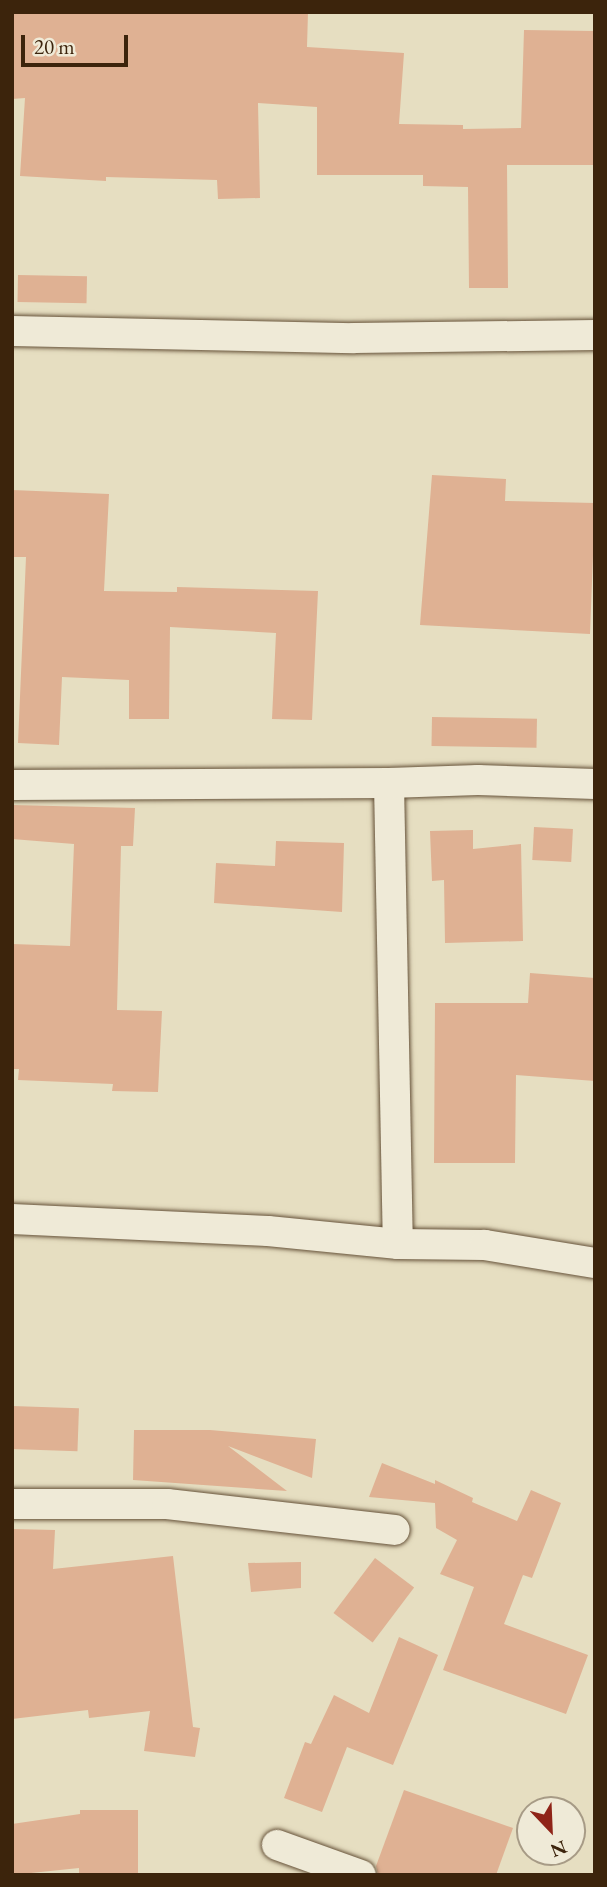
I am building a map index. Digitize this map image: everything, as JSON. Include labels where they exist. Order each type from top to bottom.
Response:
[{"type":"street","points":[[12,331],[354,338],[595,335]]},
{"type":"street","points":[[12,785],[478,780],[595,784]]},
{"type":"street","points":[[388,783],[398,1244]]},
{"type":"street","points":[[12,1219],[268,1231],[398,1244],[485,1245],[595,1263]]},
{"type":"street","points":[[12,1504],[167,1504],[395,1530]]},
{"type":"street","points":[[276,1845],[361,1875]]},
{"type":"building","points":[[12,12],[308,12],[307,47],[404,53],[399,124],[463,125],[463,129],[521,128],[524,30],[595,31],[595,165],[507,165],[508,288],[469,288],[468,187],[423,186],[423,175],[317,175],[317,107],[258,103],[260,198],[218,199],[217,180],[106,177],[106,181],[20,176],[25,98],[12,99]]},
{"type":"building","points":[[18,275],[87,276],[87,303],[18,302]]},
{"type":"building","points":[[432,475],[506,479],[505,501],[595,503],[590,634],[420,625]]},
{"type":"building","points":[[12,490],[109,494],[104,591],[177,592],[177,587],[318,591],[312,720],[272,719],[276,633],[170,627],[169,719],[129,719],[129,680],[62,677],[59,745],[18,743],[26,557],[12,557]]},
{"type":"building","points":[[432,717],[537,719],[536,748],[431,746]]},
{"type":"building","points":[[12,805],[135,808],[133,846],[121,846],[117,1010],[162,1011],[158,1092],[112,1091],[113,1084],[18,1080],[19,1069],[12,1069],[12,944],[70,946],[74,844],[12,839]]},
{"type":"building","points":[[534,827],[573,829],[571,862],[532,860]]},
{"type":"building","points":[[473,830],[473,849],[521,844],[523,941],[445,943],[444,880],[432,881],[430,831]]},
{"type":"building","points":[[276,841],[344,843],[342,912],[214,903],[216,863],[275,866]]},
{"type":"building","points":[[530,973],[595,978],[595,1081],[516,1075],[515,1163],[434,1163],[435,1003],[528,1003]]},
{"type":"building","points":[[12,1406],[79,1408],[77,1451],[12,1449]]},
{"type":"building","points":[[134,1430],[210,1430],[316,1439],[312,1478],[228,1446],[287,1491],[133,1480]]},
{"type":"building","points":[[382,1463],[435,1484],[435,1480],[473,1498],[472,1502],[517,1521],[531,1490],[561,1503],[532,1578],[523,1575],[504,1624],[588,1655],[566,1714],[443,1670],[474,1587],[440,1574],[457,1540],[436,1528],[435,1503],[369,1497]]},
{"type":"building","points":[[12,1529],[55,1530],[53,1569],[173,1556],[193,1727],[200,1728],[195,1757],[144,1751],[150,1711],[89,1718],[88,1710],[12,1719]]},
{"type":"building","points":[[375,1558],[414,1587],[373,1643],[333,1613]]},
{"type":"building","points":[[301,1562],[301,1588],[251,1592],[248,1563]]},
{"type":"building","points":[[399,1637],[438,1655],[393,1765],[347,1747],[322,1812],[284,1798],[305,1742],[311,1744],[334,1695],[369,1713]]},
{"type":"building","points":[[404,1790],[513,1828],[496,1875],[378,1875],[376,1866]]},
{"type":"building","points":[[80,1810],[138,1810],[138,1875],[79,1875],[79,1868],[12,1875],[12,1824],[80,1814]]}]
